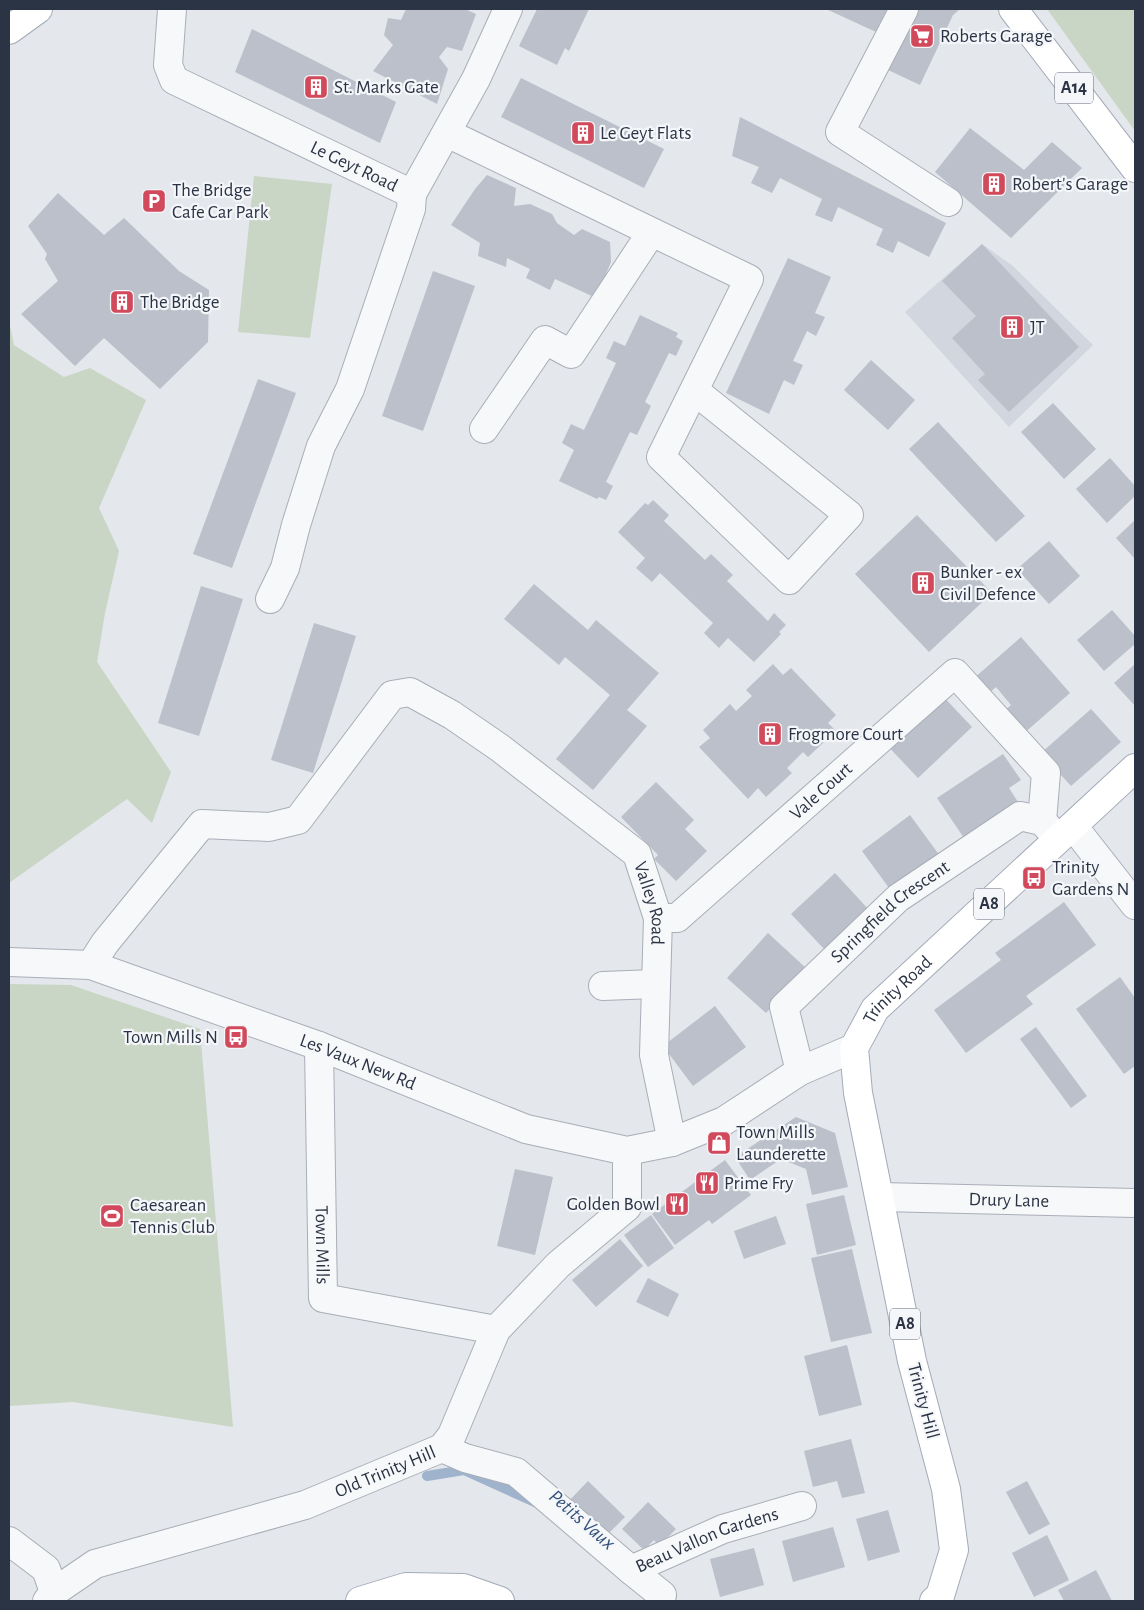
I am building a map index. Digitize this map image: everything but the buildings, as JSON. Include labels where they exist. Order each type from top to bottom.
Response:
[{"type":"main road","points":[[9,30],[38,9]]},
{"type":"main road","name":"A14","points":[[1013,9],[1135,168]]},
{"type":"main road","name":"Trinity Road","points":[[854,1048],[875,1009],[1058,829],[1135,768]]},
{"type":"main road","name":"Trinity Hill","points":[[854,1048],[858,1093],[881,1197],[912,1361],[946,1489],[954,1550],[941,1599]]},
{"type":"main road","points":[[360,1601],[406,1587],[464,1588],[500,1601]]},
{"type":"street","name":"Le Geyt Road","points":[[172,9],[168,65],[174,80],[412,194],[476,79],[508,9]]},
{"type":"street","points":[[904,9],[840,132],[948,202]]},
{"type":"street","points":[[447,133],[749,280],[661,457],[789,580],[849,515],[695,390]]},
{"type":"street","points":[[270,599],[285,568],[296,525],[321,446],[350,389],[411,209],[412,194]]},
{"type":"street","points":[[484,429],[546,340],[571,354],[651,233]]},
{"type":"street","name":"Vale Court","points":[[658,918],[677,918],[955,673],[1046,773],[1058,829]]},
{"type":"street","name":"Valley Road","points":[[91,965],[106,943],[202,824],[269,827],[298,820],[392,695],[410,692],[452,715],[500,748],[637,854],[658,918],[654,984],[654,1054],[672,1142]]},
{"type":"street","name":"Springfield Crescent","points":[[800,1071],[784,1007],[898,898],[1020,816],[1058,829]]},
{"type":"street","points":[[1058,829],[1135,905]]},
{"type":"street","name":"Les Vaux New Rd","points":[[9,962],[91,965],[319,1046],[526,1128],[627,1151]]},
{"type":"street","points":[[603,986],[654,984]]},
{"type":"street","name":"Town Mills","points":[[319,1046],[323,1298],[496,1330]]},
{"type":"street","points":[[627,1151],[672,1142],[724,1121],[800,1071],[854,1048]]},
{"type":"street","name":"Old Trinity Hill","points":[[50,1596],[95,1564],[305,1505],[442,1448],[452,1435],[496,1330],[558,1265],[627,1208],[627,1151]]},
{"type":"street","name":"Drury Lane","points":[[881,1197],[1135,1203]]},
{"type":"street","name":"Beau Vallon Gardens","points":[[442,1448],[465,1458],[516,1472],[631,1570],[723,1529],[802,1506]]},
{"type":"street","points":[[9,1541],[46,1569],[50,1596]]},
{"type":"street","points":[[631,1570],[662,1595]]},
{"type":"shaded area","name":"JT","points":[[982,244],[1013,266],[1093,345],[1009,427],[905,312]]},
{"type":"green space","points":[[1047,9],[1135,9],[1135,131]]},
{"type":"green space","points":[[254,176],[332,184],[310,338],[238,332]]},
{"type":"green space","points":[[9,321],[14,345],[64,377],[90,368],[146,400],[99,508],[119,551],[105,613],[97,662],[171,772],[152,823],[127,799],[9,883]]},
{"type":"green space","name":"Caesarean Tennis Club","points":[[9,984],[71,985],[200,1029],[233,1427],[73,1402],[9,1406]]},
{"type":"waterway","name":"Petits Vaux","points":[[427,1476],[464,1470],[537,1503]]},
{"type":"place","name":"Roberts Garage","points":[[922,36]]},
{"type":"place","name":"St. Marks Gate","points":[[316,87]]},
{"type":"place","name":"Le Geyt Flats","points":[[583,133]]},
{"type":"place","name":"Robert's Garage","points":[[994,184]]},
{"type":"place","name":"The Bridge Cafe Car Park","points":[[154,201]]},
{"type":"place","name":"The Bridge","points":[[122,302]]},
{"type":"place","name":"JT","points":[[1012,327]]},
{"type":"place","name":"Bunker - ex Civil Defence","points":[[923,583]]},
{"type":"place","name":"Frogmore Court","points":[[770,734]]},
{"type":"place","name":"Trinity Gardens N","points":[[1034,878]]},
{"type":"place","name":"Town Mills N","points":[[236,1037]]},
{"type":"place","name":"Town Mills Launderette","points":[[719,1143]]},
{"type":"place","name":"Prime Fry","points":[[707,1183]]},
{"type":"place","name":"Golden Bowl","points":[[677,1204]]},
{"type":"place","name":"Caesarean Tennis Club","points":[[112,1216]]}]
